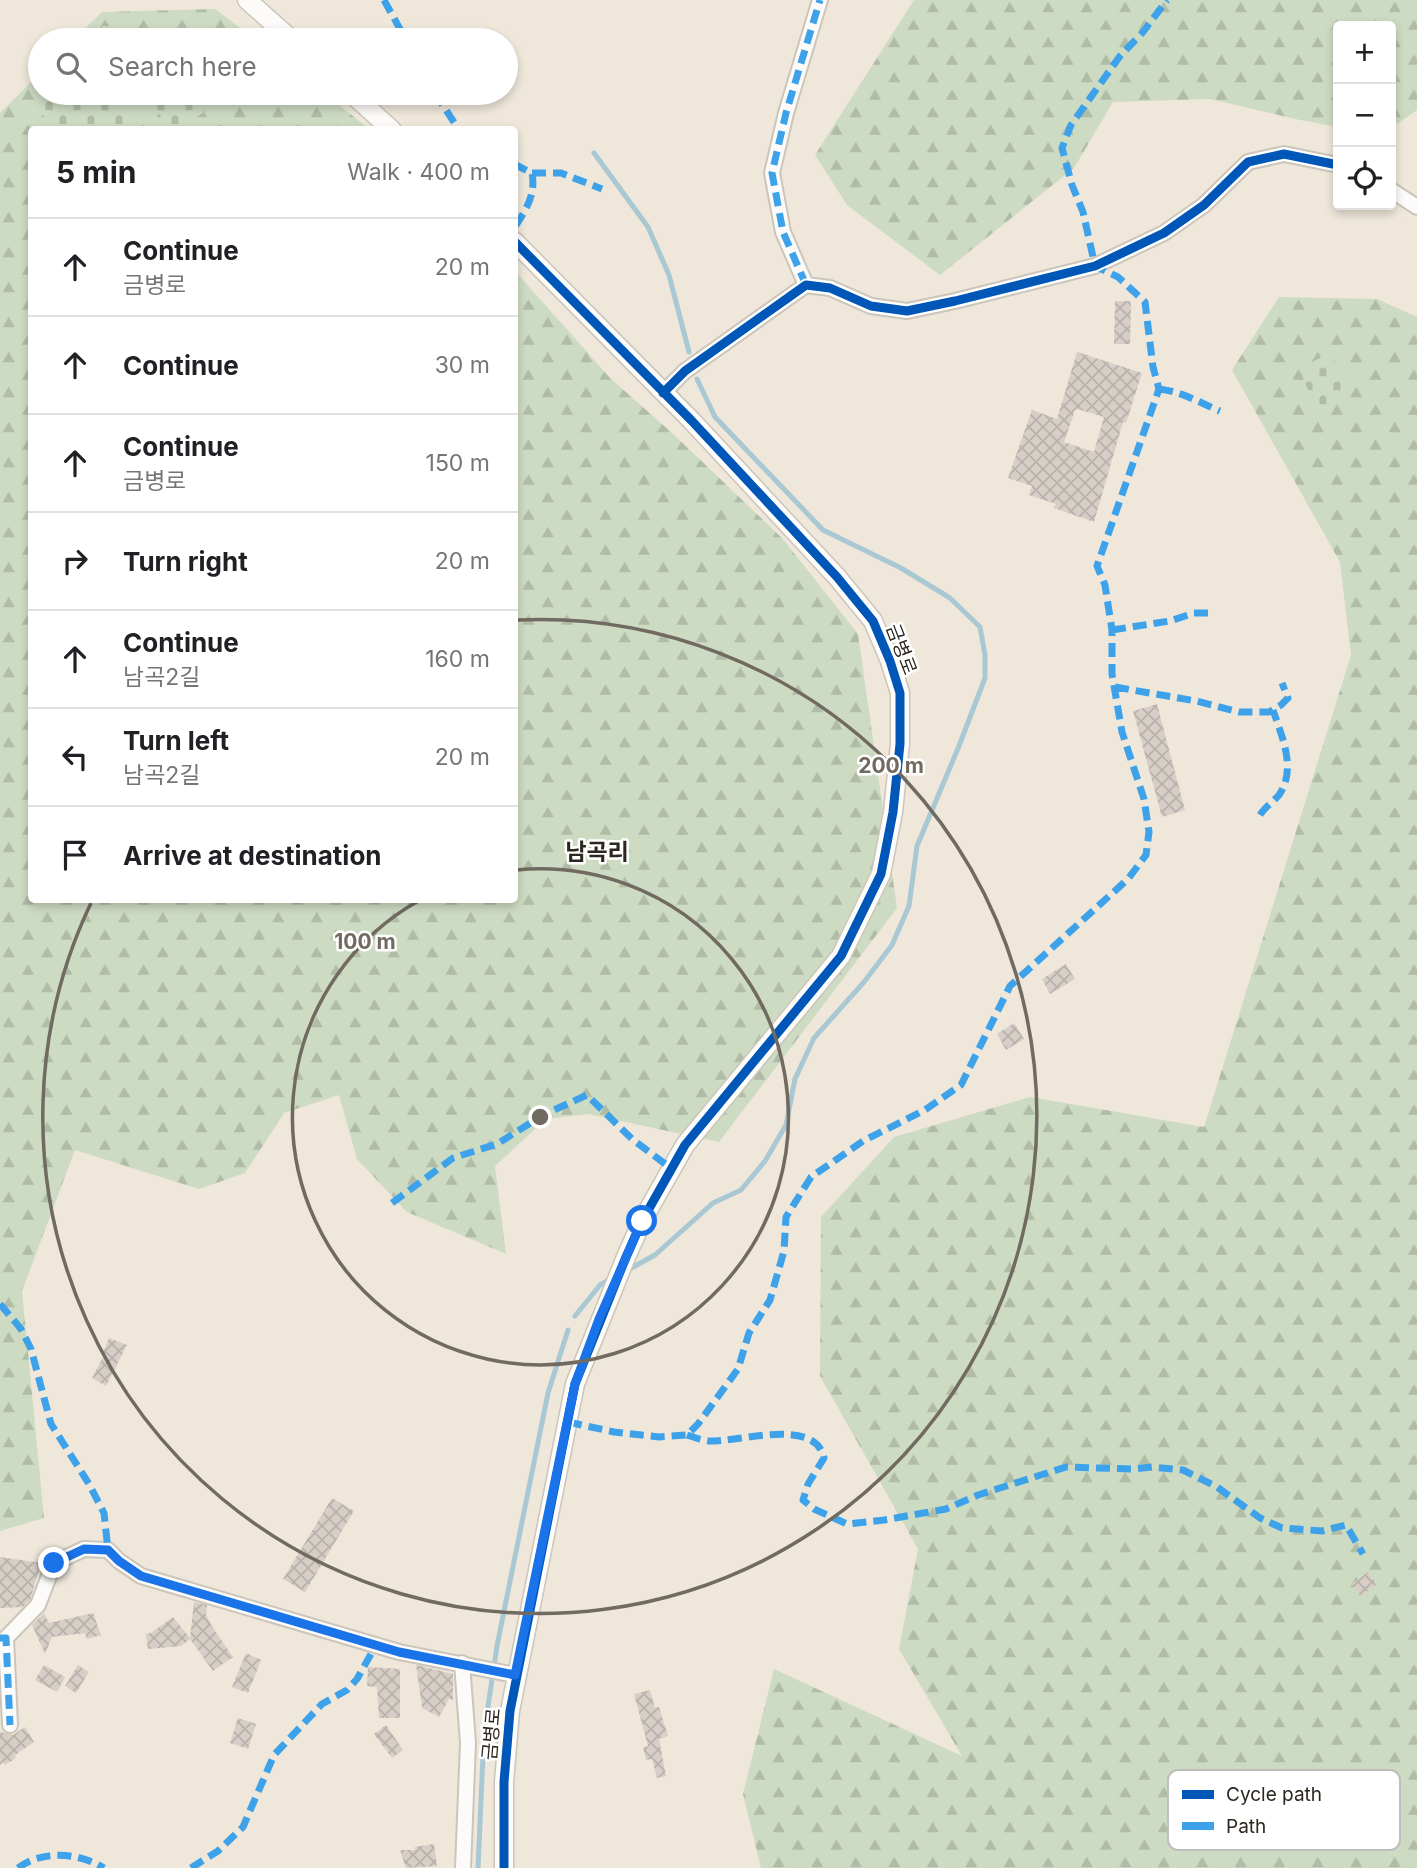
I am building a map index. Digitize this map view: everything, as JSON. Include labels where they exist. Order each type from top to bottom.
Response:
[{"type":"street","points":[[247,0],[278,28]]},
{"type":"street","points":[[806,285],[783,232],[772,173],[786,113],[820,0]]},
{"type":"street","points":[[365,105],[388,126]]},
{"type":"street","points":[[663,393],[685,371],[806,285],[830,288],[871,306],[907,311],[955,302],[1095,266],[1164,233],[1204,205],[1248,162],[1284,154],[1333,164]]},
{"type":"street","points":[[1396,193],[1417,207]]},
{"type":"street","name":"금병로","points":[[504,1868],[505,1770],[512,1675],[575,1384],[599,1319],[642,1221],[685,1145],[841,956],[881,874],[894,812],[900,744],[900,693],[873,621],[837,577],[518,245]]},
{"type":"street","points":[[10,1725],[3,1638],[38,1605],[54,1563],[84,1549],[108,1550],[141,1576],[399,1652],[512,1675]]},
{"type":"street","points":[[462,1663],[468,1743],[463,1868]]},
{"type":"green space","points":[[914,0],[1417,0],[1417,110],[1396,125],[1396,21],[1333,21],[1333,126],[1210,99],[1113,102],[1074,168],[940,275],[847,205],[815,155]]},
{"type":"green space","points":[[215,9],[240,28],[85,28],[102,12]]},
{"type":"green space","points":[[125,23],[130,28],[102,28],[104,24]]},
{"type":"green space","points":[[28,85],[28,105],[339,105],[365,126],[28,126],[28,903],[518,903],[518,274],[610,378],[782,538],[858,634],[897,908],[719,1142],[588,1114],[546,1119],[495,1166],[506,1254],[407,1212],[357,1159],[339,1095],[284,1113],[245,1173],[199,1189],[75,1150],[22,1291],[44,1518],[0,1531],[0,113]]},
{"type":"green space","points":[[125,105],[124,107],[140,126],[51,126],[36,107]]},
{"type":"green space","points":[[155,105],[203,105],[203,113],[182,126],[164,123]]},
{"type":"green space","points":[[1279,297],[1377,299],[1417,317],[1417,1868],[761,1868],[743,1794],[774,1669],[962,1756],[899,1649],[918,1549],[820,1376],[821,1217],[894,1137],[1030,1097],[1204,1127],[1351,655],[1340,562],[1232,370]]},
{"type":"green space","points":[[1328,354],[1346,374],[1340,394],[1324,409],[1310,394],[1303,378],[1306,365]]},
{"type":"building","points":[[1115,301],[1131,301],[1130,344],[1114,344]]},
{"type":"building","points":[[1077,352],[1142,373],[1126,423],[1123,422],[1094,522],[1054,508],[1056,504],[1029,495],[1032,486],[1008,478],[1032,410],[1057,419]],"holes":[[[1075,410],[1104,417],[1094,452],[1064,442]]]},
{"type":"building","points":[[1157,704],[1185,810],[1162,817],[1133,711]]},
{"type":"building","points":[[1066,964],[1075,979],[1050,994],[1042,979]]},
{"type":"building","points":[[1014,1023],[1024,1039],[1006,1050],[997,1034]]},
{"type":"building","points":[[109,1338],[127,1345],[106,1386],[92,1378]]},
{"type":"building","points":[[332,1498],[354,1511],[305,1592],[283,1579]]},
{"type":"building","points":[[0,1557],[41,1563],[30,1600],[23,1607],[0,1608]]},
{"type":"building","points":[[1368,1572],[1377,1584],[1360,1596],[1352,1584]]},
{"type":"building","points":[[194,1602],[207,1605],[206,1615],[233,1657],[213,1671],[190,1639],[181,1646],[148,1649],[146,1634],[173,1617],[190,1638]]},
{"type":"building","points":[[44,1613],[49,1623],[93,1613],[101,1635],[87,1639],[85,1633],[52,1637],[45,1654],[32,1625]]},
{"type":"building","points":[[246,1653],[261,1660],[248,1693],[232,1687]]},
{"type":"building","points":[[44,1665],[65,1677],[57,1692],[35,1680]]},
{"type":"building","points":[[78,1665],[89,1672],[76,1693],[65,1686]]},
{"type":"building","points":[[416,1665],[453,1674],[453,1700],[449,1699],[439,1717],[422,1708]]},
{"type":"building","points":[[368,1667],[400,1669],[400,1718],[379,1718],[377,1687],[367,1686]]},
{"type":"building","points":[[650,1690],[655,1708],[659,1707],[668,1736],[659,1739],[666,1776],[657,1778],[652,1759],[646,1760],[643,1747],[648,1746],[634,1694]]},
{"type":"building","points":[[238,1718],[256,1724],[248,1749],[230,1743]]},
{"type":"building","points":[[386,1725],[403,1750],[392,1758],[374,1734]]},
{"type":"building","points":[[25,1727],[34,1742],[15,1755],[16,1758],[0,1765],[0,1732],[13,1735]]},
{"type":"building","points":[[434,1844],[437,1866],[406,1868],[400,1850],[415,1850],[415,1847]]},
{"type":"waterway","points":[[594,153],[648,227],[669,275],[689,352]]},
{"type":"waterway","points":[[626,1271],[655,1255],[713,1203],[741,1190],[765,1161],[786,1125],[795,1079],[814,1038],[864,982],[892,945],[909,906],[917,846],[985,678],[985,655],[980,627],[950,598],[901,568],[823,530],[715,417],[697,379]]},
{"type":"waterway","points":[[575,1316],[600,1285],[611,1279]]},
{"type":"waterway","points":[[478,1868],[484,1733],[497,1646],[548,1393],[568,1330]]},
{"type":"marked path","points":[[384,0],[399,28]]},
{"type":"marked path","points":[[806,285],[783,232],[772,173],[786,113],[820,0]]},
{"type":"marked path","points":[[568,1422],[614,1432],[659,1437],[687,1435],[738,1369],[749,1333],[770,1300],[784,1251],[786,1217],[811,1177],[863,1141],[925,1110],[961,1085],[1010,986],[1128,879],[1146,855],[1149,832],[1144,799],[1122,732],[1112,674],[1112,630],[1105,585],[1097,566],[1159,389],[1153,367],[1145,302],[1118,277],[1095,266],[1083,212],[1062,148],[1071,125],[1120,56],[1143,32],[1167,0]]},
{"type":"marked path","points":[[443,105],[456,126]]},
{"type":"marked path","points":[[518,166],[532,173],[533,181],[529,202],[518,222]]},
{"type":"marked path","points":[[532,173],[561,173],[602,189]]},
{"type":"marked path","points":[[1159,389],[1183,395],[1220,411]]},
{"type":"marked path","points":[[1112,630],[1170,621],[1194,613],[1212,613]]},
{"type":"marked path","points":[[1115,687],[1196,701],[1239,712],[1269,712],[1288,698],[1282,683]]},
{"type":"marked path","points":[[1260,815],[1279,795],[1287,775],[1284,742],[1273,710]]},
{"type":"marked path","points":[[392,1203],[453,1158],[497,1144],[543,1115],[587,1095],[632,1139],[672,1169]]},
{"type":"marked path","points":[[0,1304],[21,1329],[31,1349],[51,1424],[104,1513],[108,1550]]},
{"type":"marked path","points":[[687,1435],[708,1441],[773,1434],[806,1438],[818,1445],[824,1458],[808,1484],[803,1500],[814,1509],[847,1524],[946,1509],[978,1495],[1066,1467],[1152,1467],[1183,1470],[1217,1487],[1260,1518],[1282,1528],[1322,1531],[1346,1525],[1363,1554]]},
{"type":"marked path","points":[[0,1638],[6,1638],[10,1725]]},
{"type":"marked path","points":[[191,1868],[218,1851],[243,1827],[274,1755],[322,1704],[347,1690],[357,1679],[376,1645]]},
{"type":"marked path","points":[[18,1868],[38,1858],[60,1855],[83,1859],[104,1868]]},
{"type":"cycle path","points":[[663,393],[685,371],[806,285],[830,288],[871,306],[907,311],[955,301],[1095,266],[1164,233],[1204,205],[1248,162],[1284,154],[1333,164]]},
{"type":"cycle path","points":[[504,1868],[504,1782],[510,1711],[575,1384],[642,1221],[685,1145],[841,956],[881,874],[893,812],[900,744],[900,693],[873,621],[837,577],[691,420],[518,245]]},
{"type":"district","name":"남곡리","points":[[597,852]]},
{"type":"route","points":[[54,1563],[84,1549],[108,1550],[141,1576],[399,1652],[515,1675],[575,1384],[599,1319],[642,1221]]}]
